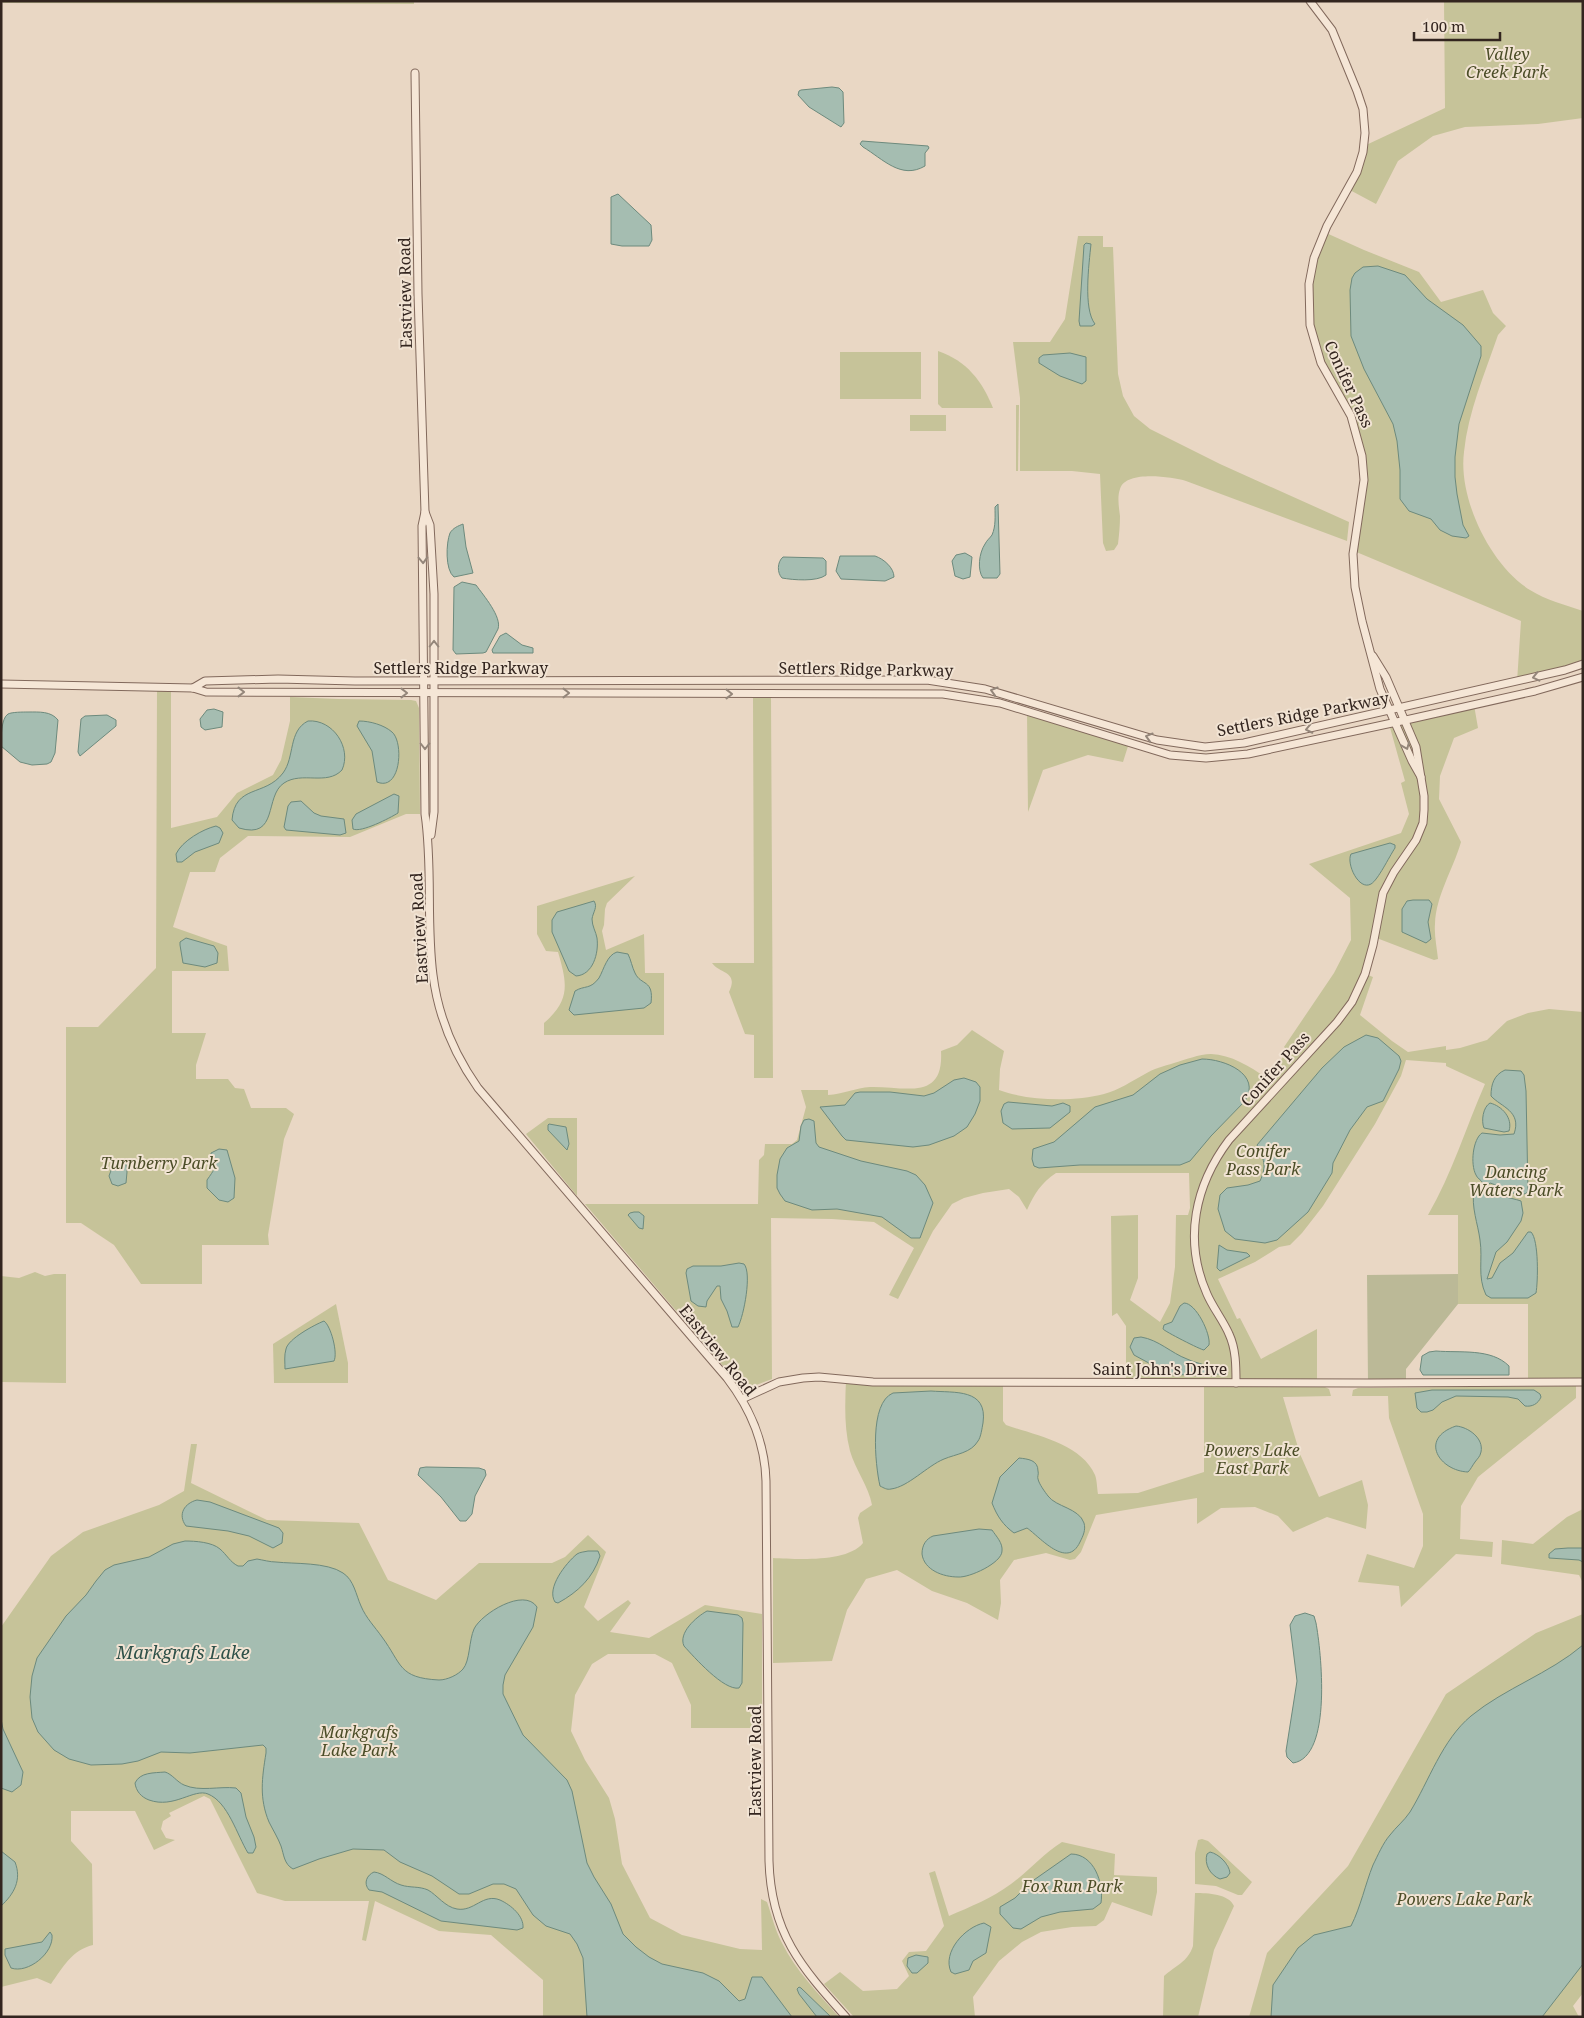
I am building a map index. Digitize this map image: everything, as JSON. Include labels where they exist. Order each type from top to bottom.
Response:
[{"type":"street","name":"Conifer Pass","points":[[1310,1],[1332,30],[1357,91],[1364,117],[1365,143],[1361,163],[1353,182],[1327,226],[1319,244],[1311,271],[1308,300],[1312,334],[1316,350],[1327,375],[1351,416],[1362,456],[1364,480],[1354,540],[1357,600],[1380,689],[1421,777]]},
{"type":"street","name":"Eastview Road","points":[[415,73],[418,294],[425,512],[422,526],[426,814],[429,844],[430,942],[433,975],[446,1026],[463,1064],[488,1101],[715,1364],[742,1399],[758,1434],[766,1476],[769,1861],[772,1895],[781,1926],[797,1958],[808,1974],[846,2017]]},
{"type":"street","name":"Eastview Road","points":[[425,512],[430,525],[434,594],[434,812],[429,844]]},
{"type":"street","name":"Conifer Pass","points":[[1236,1383],[1232,1344],[1225,1326],[1206,1293],[1198,1270],[1194,1236],[1200,1195],[1208,1172],[1229,1140],[1337,1022],[1355,996],[1370,958],[1383,893],[1394,872],[1416,840],[1423,823],[1424,796],[1416,747],[1386,677],[1370,652]]},
{"type":"street","name":"Settlers Ridge Parkway","points":[[193,688],[205,681],[278,679],[425,681],[927,680],[985,688],[1157,740],[1205,746],[1244,743],[1400,709],[1566,670],[1583,664]]},
{"type":"street","name":"Settlers Ridge Parkway","points":[[1,684],[193,688],[206,692],[943,694],[1000,704],[1170,755],[1206,758],[1248,754],[1395,723],[1535,691],[1583,677]]},
{"type":"street","name":"Saint John's Drive","points":[[742,1399],[779,1382],[812,1378],[873,1382],[1583,1382]]},
{"type":"green space","points":[[3,1],[414,1],[414,4],[3,3]]},
{"type":"green space","name":"Valley Creek Park","points":[[1444,1],[1583,1],[1583,118],[1538,124],[1465,127],[1433,136],[1398,161],[1376,204],[1348,189],[1364,146],[1445,108]]},
{"type":"green space","points":[[1324,232],[1419,272],[1441,302],[1483,290],[1493,313],[1506,326],[1498,335],[1469,422],[1463,470],[1466,489],[1480,529],[1490,547],[1515,579],[1542,597],[1583,611],[1583,664],[1517,682],[1521,621],[1354,551],[1362,493],[1359,441],[1312,334],[1309,284]]},
{"type":"green space","points":[[1078,236],[1103,236],[1103,247],[1113,247],[1118,374],[1123,396],[1134,416],[1150,429],[1220,464],[1349,522],[1347,541],[1186,481],[1150,476],[1131,479],[1124,483],[1120,489],[1118,499],[1120,527],[1118,544],[1114,550],[1106,551],[1103,543],[1100,474],[1072,471],[1020,471],[1020,398],[1013,342],[1050,342],[1065,319]]},
{"type":"green space","points":[[938,351],[957,360],[972,373],[984,389],[993,408],[942,408],[938,404]]},
{"type":"green space","points":[[840,352],[921,352],[921,399],[840,399]]},
{"type":"green space","points":[[1016,405],[1019,405],[1018,471],[1016,471]]},
{"type":"green space","points":[[910,415],[946,415],[946,431],[910,431]]},
{"type":"green space","name":"Turnberry Park","points":[[157,691],[171,691],[171,828],[217,817],[237,793],[273,775],[281,760],[290,721],[290,697],[411,700],[416,701],[419,708],[420,814],[406,814],[350,837],[248,836],[220,858],[215,872],[190,872],[173,927],[227,946],[229,971],[172,971],[172,1033],[206,1033],[196,1065],[196,1079],[228,1079],[235,1088],[244,1089],[251,1108],[286,1108],[294,1114],[284,1139],[268,1235],[269,1245],[202,1245],[202,1284],[141,1284],[114,1245],[81,1223],[66,1223],[66,1027],[98,1027],[156,968]]},
{"type":"green space","points":[[753,698],[771,698],[773,1078],[754,1078],[754,1035],[745,1034],[729,992],[732,980],[730,976],[712,963],[754,963]]},
{"type":"green space","points":[[1474,705],[1478,728],[1454,738],[1440,776],[1439,799],[1461,842],[1436,913],[1435,933],[1438,959],[1434,960],[1374,937],[1365,974],[1373,977],[1360,1015],[1408,1052],[1446,1046],[1446,1050],[1460,1048],[1487,1040],[1507,1021],[1528,1013],[1549,1009],[1583,1012],[1583,1382],[1528,1382],[1528,1304],[1458,1304],[1458,1215],[1428,1215],[1452,1167],[1485,1084],[1446,1066],[1446,1063],[1406,1060],[1401,1076],[1375,1124],[1323,1206],[1302,1233],[1290,1245],[1279,1247],[1255,1262],[1218,1279],[1237,1319],[1240,1318],[1261,1359],[1317,1329],[1317,1383],[1329,1389],[1331,1396],[1283,1397],[1300,1454],[1319,1497],[1362,1480],[1368,1505],[1366,1529],[1327,1517],[1293,1532],[1278,1516],[1255,1507],[1221,1508],[1197,1524],[1197,1498],[1096,1515],[1081,1552],[1075,1559],[1070,1560],[1046,1553],[1014,1560],[1000,1580],[1001,1603],[998,1620],[967,1603],[932,1591],[897,1570],[866,1579],[847,1610],[832,1661],[773,1663],[773,1558],[807,1559],[834,1557],[845,1554],[863,1543],[858,1518],[860,1513],[872,1505],[852,1458],[848,1442],[845,1416],[846,1380],[1003,1382],[1003,1421],[1006,1425],[1056,1442],[1079,1455],[1095,1475],[1098,1494],[1138,1493],[1204,1472],[1204,1383],[1126,1383],[1126,1326],[1117,1313],[1112,1316],[1111,1216],[1138,1215],[1138,1278],[1130,1300],[1160,1322],[1170,1303],[1175,1267],[1176,1215],[1188,1215],[1190,1208],[1189,1173],[1056,1173],[1038,1189],[1027,1210],[1019,1197],[1009,1189],[964,1198],[952,1204],[933,1231],[898,1299],[889,1295],[914,1248],[874,1222],[771,1218],[772,1379],[746,1389],[741,1387],[585,1204],[758,1204],[759,1160],[764,1155],[765,1144],[792,1144],[797,1140],[806,1107],[801,1090],[828,1090],[828,1095],[870,1087],[908,1089],[929,1085],[936,1078],[940,1067],[941,1051],[957,1045],[972,1030],[1004,1051],[1000,1069],[999,1090],[1011,1094],[1051,1099],[1092,1097],[1120,1088],[1155,1069],[1206,1054],[1233,1059],[1247,1065],[1266,1078],[1288,1051],[1284,1047],[1334,973],[1351,940],[1350,898],[1309,864],[1401,833],[1409,814],[1401,783],[1405,781],[1389,724]]},
{"type":"green space","points":[[1027,712],[1129,743],[1123,762],[1088,755],[1043,770],[1028,812]]},
{"type":"green space","points":[[635,876],[607,903],[602,931],[606,950],[644,934],[645,973],[664,973],[664,1035],[544,1035],[544,1023],[559,1007],[565,991],[565,982],[558,952],[546,951],[537,934],[537,906]]},
{"type":"green space","points":[[548,1118],[577,1118],[577,1196],[526,1134]]},
{"type":"green space","points":[[35,1272],[45,1276],[66,1274],[66,1383],[1,1382],[1,1276],[19,1278]]},
{"type":"green space","points":[[336,1304],[348,1363],[348,1383],[274,1383],[273,1344]]},
{"type":"green space","points":[[1576,1386],[1576,1398],[1478,1477],[1461,1506],[1460,1539],[1493,1542],[1492,1557],[1456,1554],[1401,1607],[1399,1586],[1358,1582],[1367,1554],[1414,1568],[1423,1546],[1423,1514],[1389,1418],[1388,1396],[1352,1396],[1353,1390],[1358,1388]]},
{"type":"green space","name":"Markgrafs Lake Park","points":[[191,1444],[197,1444],[191,1483],[267,1520],[359,1523],[388,1580],[436,1600],[479,1563],[552,1563],[565,1557],[588,1535],[606,1552],[584,1607],[598,1621],[628,1600],[631,1603],[610,1632],[649,1638],[705,1605],[762,1614],[762,1728],[691,1728],[691,1705],[672,1663],[655,1654],[608,1654],[592,1664],[575,1695],[571,1731],[585,1760],[609,1798],[615,1819],[622,1864],[650,1918],[682,1935],[740,1949],[762,1950],[761,1899],[767,1902],[777,1933],[794,1963],[839,2017],[543,2017],[543,1980],[491,1935],[439,1931],[375,1901],[366,1941],[362,1940],[369,1901],[285,1901],[257,1893],[210,1799],[204,1796],[169,1813],[171,1816],[163,1821],[161,1829],[166,1838],[175,1840],[154,1850],[135,1811],[71,1811],[71,1841],[92,1864],[93,1945],[74,1955],[51,1984],[37,1978],[1,1987],[1,1627],[51,1556],[83,1532],[159,1505],[184,1491]]},
{"type":"green space","points":[[1583,1509],[1583,1583],[1579,1575],[1501,1564],[1502,1540],[1533,1544],[1567,1517]]},
{"type":"green space","name":"Powers Lake Park","points":[[1583,1614],[1583,1993],[1573,2006],[1579,2017],[1249,2017],[1267,1953],[1348,1866],[1446,1694],[1536,1633]]},
{"type":"green space","points":[[1198,1840],[1208,1841],[1252,1882],[1242,1895],[1216,1886],[1195,1884],[1195,1853]],"holes":[[[1212,1852],[1228,1865],[1228,1877],[1218,1878],[1210,1871],[1206,1858]]]},
{"type":"green space","name":"Fox Run Park","points":[[1062,1842],[1115,1854],[1114,1875],[1157,1877],[1157,1892],[1152,1916],[1112,1902],[1104,1920],[1096,1926],[1072,1927],[1041,1932],[1022,1942],[999,1961],[973,1997],[975,2017],[854,2017],[824,1984],[840,1972],[863,1991],[897,1989],[909,1976],[902,1961],[909,1952],[926,1951],[944,1926],[929,1873],[935,1871],[949,1916],[981,1902],[1004,1889]]},
{"type":"green space","points":[[1195,1893],[1223,1897],[1228,1899],[1234,1906],[1214,1950],[1198,2017],[1163,2017],[1164,1976],[1185,1960],[1193,1946]]},
{"type":"shaded area","points":[[1458,1274],[1458,1304],[1406,1369],[1406,1383],[1368,1383],[1367,1275]]},
{"type":"water","points":[[839,88],[843,92],[844,123],[841,127],[809,107],[798,95],[801,90]]},
{"type":"water","points":[[862,141],[928,146],[929,148],[925,153],[925,166],[908,171],[892,166],[863,147],[860,144]]},
{"type":"water","points":[[618,194],[651,225],[652,240],[649,246],[611,244],[611,197]]},
{"type":"water","points":[[1086,243],[1091,244],[1088,297],[1091,317],[1095,324],[1092,326],[1080,326],[1084,245]]},
{"type":"water","points":[[1378,266],[1405,275],[1427,299],[1463,325],[1481,346],[1481,356],[1459,424],[1455,457],[1457,494],[1463,525],[1469,536],[1466,538],[1452,536],[1440,530],[1431,519],[1409,511],[1400,499],[1400,470],[1393,424],[1364,369],[1351,336],[1350,290],[1352,278],[1363,267]]},
{"type":"water","points":[[1070,353],[1086,357],[1086,381],[1082,384],[1060,376],[1039,363],[1039,358],[1043,355]]},
{"type":"water","points":[[998,504],[1000,574],[997,578],[983,578],[979,566],[980,557],[983,548],[992,535],[995,507]]},
{"type":"water","points":[[463,524],[466,547],[473,573],[454,577],[449,569],[447,556],[449,537],[451,531]]},
{"type":"water","points":[[965,553],[972,557],[970,577],[963,579],[955,576],[952,561],[956,555]]},
{"type":"water","points":[[840,556],[875,556],[888,564],[894,577],[885,581],[841,579],[836,571]]},
{"type":"water","points":[[783,557],[823,558],[826,561],[826,575],[811,580],[782,578],[778,568]]},
{"type":"water","points":[[462,582],[476,585],[492,607],[499,624],[486,652],[483,653],[456,654],[453,650],[454,587]]},
{"type":"water","points":[[506,633],[522,645],[533,648],[533,653],[493,653],[492,650],[500,636]]},
{"type":"water","points":[[214,709],[223,712],[222,727],[205,730],[201,727],[200,719],[207,710]]},
{"type":"water","points":[[28,712],[52,715],[58,720],[55,753],[51,762],[47,764],[32,765],[20,762],[1,746],[2,729],[6,716],[12,713]]},
{"type":"water","points":[[107,715],[116,720],[116,726],[80,756],[78,752],[81,719],[85,716]]},
{"type":"water","points":[[308,721],[325,725],[338,736],[344,753],[342,770],[336,775],[329,777],[299,778],[284,783],[274,797],[266,822],[260,828],[252,830],[239,828],[232,820],[234,809],[239,801],[276,780],[283,773],[287,767],[297,731]]},
{"type":"water","points":[[359,721],[381,725],[396,737],[399,755],[398,765],[391,780],[385,783],[377,782],[372,751],[357,726]]},
{"type":"water","points":[[394,794],[399,796],[398,813],[369,827],[353,829],[352,820],[356,814]]},
{"type":"water","points":[[301,801],[314,813],[321,816],[344,819],[346,833],[340,835],[286,830],[284,827],[288,806],[291,802]]},
{"type":"water","points":[[216,826],[223,833],[219,843],[195,852],[182,862],[177,862],[176,854],[188,840]]},
{"type":"water","points":[[1390,843],[1395,845],[1395,848],[1377,878],[1371,884],[1362,884],[1352,870],[1350,864],[1351,854]]},
{"type":"water","points":[[1429,900],[1432,904],[1428,922],[1431,939],[1426,943],[1402,932],[1402,909],[1407,901]]},
{"type":"water","points":[[594,901],[595,907],[592,919],[597,938],[596,956],[587,972],[576,976],[569,971],[552,932],[552,920],[557,912]]},
{"type":"water","points":[[186,938],[214,946],[218,953],[217,963],[205,967],[183,963],[180,942]]},
{"type":"water","points":[[617,952],[628,954],[634,971],[640,980],[649,986],[651,990],[651,1003],[644,1008],[574,1015],[569,1010],[575,991],[596,982],[608,959]]},
{"type":"water","points":[[1366,1035],[1378,1038],[1399,1056],[1401,1061],[1383,1101],[1367,1107],[1350,1130],[1333,1163],[1332,1173],[1308,1212],[1277,1240],[1265,1243],[1235,1239],[1225,1231],[1218,1209],[1220,1195],[1227,1188],[1260,1181],[1264,1163],[1257,1145],[1322,1068],[1344,1047]]},
{"type":"water","points":[[1202,1059],[1230,1065],[1238,1070],[1249,1083],[1249,1091],[1245,1101],[1190,1161],[1180,1165],[1080,1165],[1039,1168],[1034,1166],[1032,1159],[1033,1149],[1054,1142],[1095,1107],[1133,1095],[1160,1074],[1180,1065]]},
{"type":"water","points":[[1505,1070],[1521,1071],[1524,1075],[1528,1192],[1519,1194],[1509,1192],[1490,1183],[1488,1185],[1490,1189],[1502,1196],[1521,1201],[1523,1213],[1521,1221],[1507,1242],[1496,1252],[1487,1279],[1492,1278],[1500,1263],[1513,1253],[1528,1232],[1531,1232],[1534,1236],[1537,1252],[1537,1280],[1536,1293],[1528,1298],[1491,1298],[1486,1295],[1481,1275],[1481,1247],[1473,1203],[1474,1190],[1483,1183],[1477,1176],[1473,1165],[1476,1141],[1482,1133],[1514,1134],[1516,1126],[1513,1115],[1509,1110],[1491,1096],[1494,1080],[1498,1074]]},
{"type":"water","points":[[964,1078],[976,1082],[980,1087],[980,1101],[975,1114],[967,1127],[954,1136],[929,1145],[913,1147],[846,1140],[820,1107],[845,1105],[855,1093],[860,1092],[890,1092],[924,1096],[934,1093],[954,1080]]},
{"type":"water","points":[[1008,1102],[1052,1106],[1063,1103],[1070,1106],[1070,1112],[1050,1128],[1012,1129],[1003,1123],[1001,1111],[1004,1104]]},
{"type":"water","points":[[1490,1103],[1506,1113],[1510,1126],[1509,1131],[1504,1132],[1484,1128],[1483,1114]]},
{"type":"water","points":[[804,1120],[814,1121],[816,1143],[819,1147],[861,1161],[907,1171],[916,1175],[925,1185],[933,1203],[920,1238],[911,1238],[882,1217],[837,1209],[812,1210],[785,1201],[777,1188],[780,1159],[787,1148],[799,1141],[801,1126]]},
{"type":"water","points":[[549,1124],[566,1127],[569,1144],[567,1150],[548,1130]]},
{"type":"water","points":[[219,1149],[227,1150],[235,1178],[234,1198],[228,1202],[219,1200],[207,1188],[207,1180],[215,1167],[212,1162],[211,1153]]},
{"type":"water","points":[[120,1161],[126,1164],[127,1172],[126,1183],[118,1186],[112,1184],[109,1176],[113,1165]]},
{"type":"water","points":[[639,1212],[644,1216],[643,1229],[639,1228],[628,1215]]},
{"type":"water","points":[[1219,1245],[1227,1250],[1247,1253],[1250,1256],[1220,1271],[1217,1268]]},
{"type":"water","points":[[744,1264],[746,1269],[747,1285],[743,1313],[738,1327],[732,1327],[721,1299],[720,1286],[717,1286],[707,1301],[706,1307],[698,1306],[691,1301],[686,1273],[687,1269],[693,1266],[721,1266]]},
{"type":"water","points":[[1184,1303],[1189,1304],[1198,1313],[1208,1334],[1209,1345],[1204,1350],[1163,1329],[1164,1325],[1172,1322],[1180,1306]]},
{"type":"water","points":[[324,1321],[329,1328],[333,1340],[334,1361],[285,1369],[286,1349],[291,1341]]},
{"type":"water","points":[[1141,1337],[1154,1341],[1187,1359],[1212,1368],[1220,1372],[1220,1374],[1171,1375],[1134,1355],[1130,1347],[1134,1338]]},
{"type":"water","points":[[1436,1351],[1475,1352],[1493,1356],[1509,1366],[1509,1375],[1423,1375],[1420,1370],[1422,1356]]},
{"type":"water","points":[[1432,1390],[1534,1390],[1541,1397],[1536,1403],[1525,1406],[1518,1399],[1508,1397],[1456,1396],[1442,1402],[1433,1410],[1421,1412],[1417,1408],[1415,1393]]},
{"type":"water","points":[[931,1391],[959,1393],[975,1398],[983,1412],[983,1423],[979,1439],[967,1451],[938,1462],[904,1484],[886,1489],[880,1486],[877,1464],[876,1435],[880,1409],[885,1399],[893,1393]]},
{"type":"water","points":[[1456,1426],[1470,1431],[1480,1442],[1481,1454],[1468,1472],[1449,1466],[1437,1454],[1436,1446],[1438,1439],[1444,1432]]},
{"type":"water","points":[[1019,1458],[1034,1462],[1038,1467],[1039,1481],[1048,1496],[1081,1518],[1085,1526],[1083,1535],[1075,1550],[1068,1553],[1054,1549],[1027,1528],[1014,1533],[998,1516],[992,1503],[1000,1477]]},
{"type":"water","points":[[420,1468],[479,1468],[485,1470],[486,1475],[475,1496],[472,1514],[466,1521],[460,1521],[441,1497],[418,1475]]},
{"type":"water","points":[[197,1500],[210,1502],[279,1528],[283,1533],[282,1543],[273,1548],[249,1536],[228,1531],[186,1526],[183,1522],[182,1513],[186,1506]]},
{"type":"water","points":[[979,1529],[992,1530],[1001,1545],[1001,1556],[991,1565],[970,1575],[958,1577],[946,1576],[935,1572],[926,1564],[922,1551],[926,1541],[931,1537]]},
{"type":"water","name":"Markgrafs Lake","points":[[185,1541],[203,1542],[213,1545],[238,1566],[243,1566],[248,1561],[257,1559],[320,1565],[343,1573],[352,1584],[365,1614],[398,1662],[408,1673],[426,1679],[445,1679],[463,1669],[467,1661],[474,1629],[485,1616],[513,1601],[523,1600],[531,1602],[537,1607],[533,1627],[505,1675],[503,1694],[523,1735],[567,1780],[572,1791],[587,1863],[611,1904],[623,1934],[649,1957],[662,1964],[703,1973],[719,1981],[739,2001],[745,1999],[752,1977],[762,1977],[792,2017],[587,2017],[583,1958],[577,1944],[570,1934],[546,1926],[533,1915],[516,1889],[504,1884],[493,1884],[469,1894],[459,1894],[432,1876],[400,1862],[384,1850],[353,1849],[293,1869],[286,1862],[264,1805],[263,1779],[266,1748],[263,1745],[190,1753],[161,1752],[138,1761],[122,1764],[91,1765],[69,1759],[54,1750],[38,1732],[32,1718],[30,1697],[32,1676],[37,1658],[66,1616],[86,1595],[105,1570],[114,1565],[149,1557],[173,1544]]},
{"type":"water","points":[[1583,1548],[1583,1562],[1579,1560],[1549,1558],[1549,1554],[1555,1549]]},
{"type":"water","points":[[598,1551],[600,1556],[589,1578],[572,1594],[558,1603],[555,1602],[553,1590],[558,1576],[577,1554]]},
{"type":"water","points":[[707,1611],[738,1615],[742,1618],[742,1683],[739,1688],[733,1688],[718,1679],[684,1646],[684,1636],[689,1626]]},
{"type":"water","points":[[1305,1613],[1314,1616],[1316,1623],[1320,1655],[1321,1701],[1319,1723],[1314,1742],[1306,1756],[1293,1763],[1287,1757],[1286,1751],[1297,1681],[1290,1625],[1295,1616]]},
{"type":"water","name":"Powers Lake Park","points":[[1583,1645],[1583,1964],[1542,2017],[1271,2017],[1273,1985],[1298,1948],[1314,1935],[1351,1926],[1373,1865],[1383,1845],[1410,1812],[1444,1749],[1461,1726],[1484,1706],[1556,1664]]},
{"type":"water","points":[[1,1719],[3,1729],[23,1772],[21,1785],[12,1792],[1,1788]]},
{"type":"water","points":[[165,1772],[181,1784],[190,1787],[236,1788],[241,1793],[246,1817],[254,1837],[256,1847],[253,1853],[248,1853],[227,1811],[215,1798],[208,1794],[202,1793],[167,1802],[158,1802],[146,1799],[136,1789],[135,1783],[140,1777]]},
{"type":"water","points":[[1,1851],[15,1862],[18,1875],[13,1892],[1,1906]]},
{"type":"water","points":[[1210,1852],[1226,1863],[1230,1873],[1227,1877],[1220,1879],[1211,1872],[1206,1862],[1207,1854]]},
{"type":"water","points":[[1071,1854],[1079,1855],[1086,1859],[1096,1871],[1101,1887],[1101,1903],[1093,1909],[1060,1912],[1041,1917],[1021,1929],[1013,1928],[1000,1914],[1000,1907],[1015,1898],[1031,1882]]},
{"type":"water","points":[[374,1872],[401,1885],[428,1890],[449,1906],[457,1909],[468,1908],[488,1899],[500,1900],[516,1911],[521,1919],[523,1928],[517,1930],[441,1921],[382,1892],[369,1890],[366,1885],[367,1880],[369,1875]]},
{"type":"water","points":[[984,1923],[991,1927],[986,1953],[973,1961],[969,1970],[955,1974],[951,1972],[950,1956],[957,1941],[977,1925]]},
{"type":"water","points":[[50,1932],[52,1942],[49,1949],[39,1960],[25,1968],[11,1968],[5,1955],[5,1949],[42,1942]]},
{"type":"water","points":[[916,1955],[928,1957],[928,1963],[917,1973],[912,1973],[907,1966],[908,1958]]},
{"type":"water","points":[[799,1987],[831,2017],[817,2017],[799,1994],[797,1989]]},
{"type":"park label","name":"Conifer Pass Park","points":[[1263,1160]]},
{"type":"park label","name":"Dancing Waters Park","points":[[1516,1181]]},
{"type":"park label","name":"Powers Lake East Park","points":[[1252,1459]]}]
